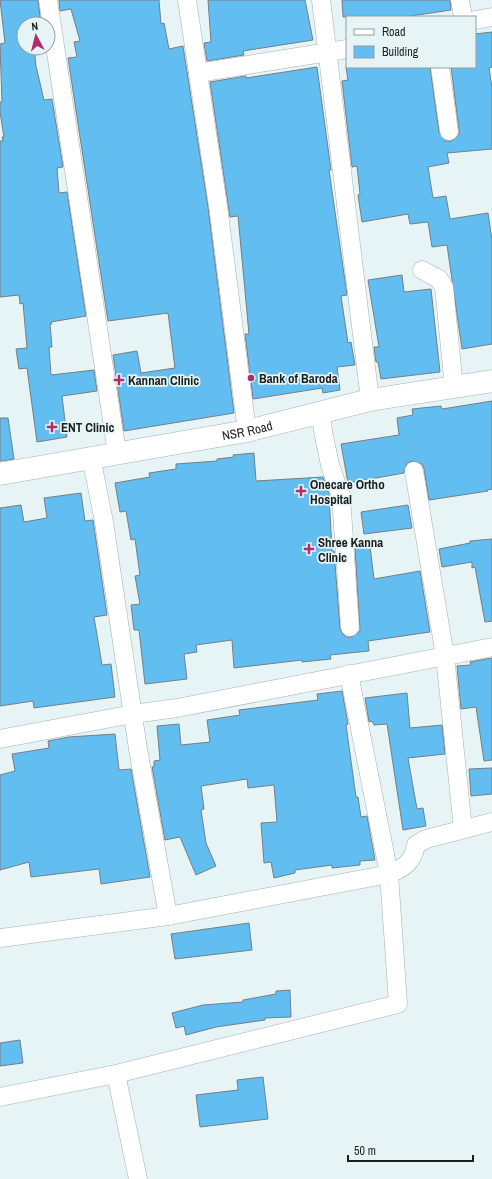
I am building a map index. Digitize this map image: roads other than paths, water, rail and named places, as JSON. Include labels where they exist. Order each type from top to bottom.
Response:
[{"type":"main road","name":"NSR Road","points":[[0,474],[247,431],[370,400],[492,381]]},
{"type":"street","points":[[48,0],[117,453]]},
{"type":"street","points":[[187,0],[218,206],[247,431]]},
{"type":"street","points":[[321,0],[326,54],[370,400]]},
{"type":"street","points":[[460,0],[463,16]]},
{"type":"street","points":[[476,20],[492,17]]},
{"type":"street","points":[[198,73],[326,54],[346,49]]},
{"type":"street","points":[[440,68],[449,131]]},
{"type":"street","points":[[422,270],[439,279],[444,288],[454,388]]},
{"type":"street","points":[[321,412],[323,431],[330,465],[341,496],[350,626]]},
{"type":"street","points":[[91,457],[104,522],[133,714],[168,916]]},
{"type":"street","points":[[414,471],[445,656],[463,829]]},
{"type":"street","points":[[0,739],[133,714],[177,708],[492,647]]},
{"type":"street","points":[[0,1097],[116,1074],[398,1004],[389,874],[349,674]]},
{"type":"street","points":[[0,938],[168,916],[389,874],[403,868],[414,856],[416,845],[426,839],[492,822]]},
{"type":"street","points":[[116,1074],[138,1179]]},
{"type":"place","name":"Bank of Baroda","points":[[251,378]]},
{"type":"place","name":"Kannan Clinic","points":[[119,380]]},
{"type":"place","name":"ENT Clinic","points":[[52,427]]},
{"type":"place","name":"Onecare Ortho Hospital","points":[[301,491]]},
{"type":"place","name":"Shree Kanna Clinic","points":[[309,549]]}]
